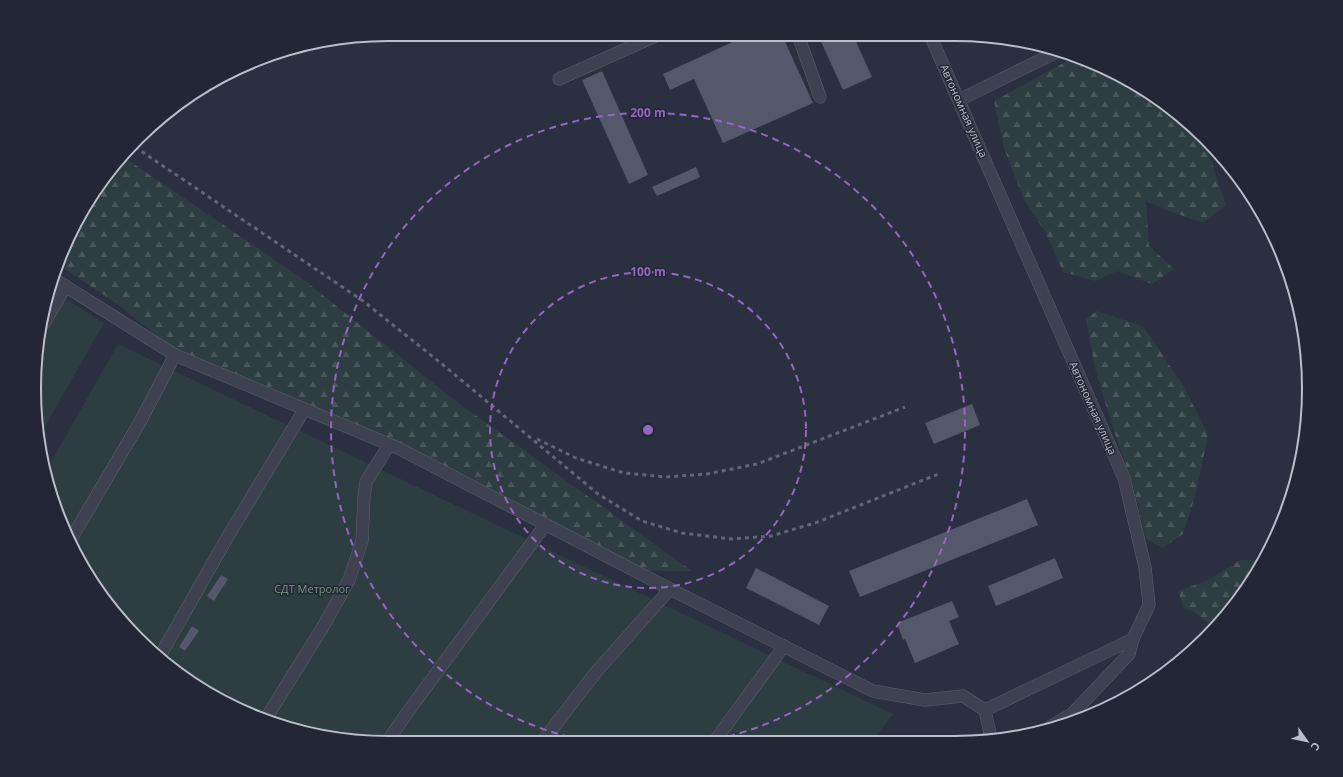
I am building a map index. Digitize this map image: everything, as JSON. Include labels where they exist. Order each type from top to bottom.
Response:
[{"type":"street","points":[[559,79],[644,41]]},
{"type":"street","points":[[800,41],[820,97]]},
{"type":"street","name":"Автономная улица","points":[[933,41],[1124,478],[1144,567],[1149,605],[1133,639],[1129,654],[1072,714],[1064,718]]},
{"type":"street","points":[[959,100],[1051,55]]},
{"type":"street","points":[[58,281],[175,355],[389,445],[670,590],[873,691],[925,700],[963,696],[985,710],[990,734]]},
{"type":"street","points":[[50,313],[66,286]]},
{"type":"street","points":[[73,534],[140,422],[175,355]]},
{"type":"street","points":[[162,652],[227,538],[304,410]]},
{"type":"street","points":[[268,715],[320,631],[349,580],[362,541],[366,482],[389,445]]},
{"type":"street","points":[[391,736],[545,525]]},
{"type":"street","points":[[547,736],[596,672],[670,590]]},
{"type":"street","points":[[985,710],[1133,639]]},
{"type":"street","points":[[718,736],[784,646]]},
{"type":"green space","points":[[1069,60],[1087,67],[1148,100],[1184,127],[1208,151],[1226,205],[1204,223],[1174,213],[1146,201],[1149,246],[1174,269],[1152,284],[1117,271],[1096,281],[1063,272],[1046,233],[1024,200],[1004,148],[994,101]]},
{"type":"green space","points":[[127,159],[300,277],[457,402],[692,571],[647,571],[402,443],[179,353],[116,303],[63,268],[77,235],[88,215],[100,195]]},
{"type":"green space","points":[[55,292],[104,323],[44,429],[41,388],[42,366],[44,343]]},
{"type":"green space","points":[[1097,311],[1144,327],[1183,385],[1208,435],[1196,493],[1183,534],[1163,548],[1146,539],[1133,486],[1112,425],[1095,368],[1086,319]]},
{"type":"green space","name":"СДТ Метролог","points":[[118,344],[893,714],[876,736],[388,736],[343,733],[277,718],[235,700],[195,677],[159,650],[127,618],[100,582],[77,542],[59,500],[50,464]]},
{"type":"green space","points":[[1241,560],[1256,560],[1243,582],[1210,624],[1193,611],[1184,609],[1178,591],[1206,581]]},
{"type":"building","points":[[735,41],[785,41],[813,103],[723,143],[694,79],[670,90],[663,74]]},
{"type":"building","points":[[821,41],[856,41],[872,77],[843,90]]},
{"type":"building","points":[[602,71],[648,175],[629,184],[582,80]]},
{"type":"building","points":[[696,167],[700,177],[657,196],[652,187]]},
{"type":"building","points":[[972,404],[980,425],[934,444],[925,423]]},
{"type":"building","points":[[1027,499],[1038,525],[860,597],[849,571]]},
{"type":"building","points":[[1055,558],[1063,578],[996,606],[988,586]]},
{"type":"building","points":[[756,568],[829,606],[819,625],[746,588]]},
{"type":"building","points":[[221,575],[228,579],[214,601],[207,596]]},
{"type":"building","points":[[952,601],[959,617],[949,621],[959,644],[915,663],[905,639],[903,640],[897,623]]},
{"type":"building","points":[[192,626],[199,631],[185,651],[179,647]]},
{"type":"railway","points":[[137,149],[363,301],[442,364],[598,494],[642,521],[682,533],[732,539],[771,536],[815,523],[941,473]]},
{"type":"railway","points":[[537,439],[576,458],[624,473],[666,477],[707,474],[757,464],[905,407]]}]
